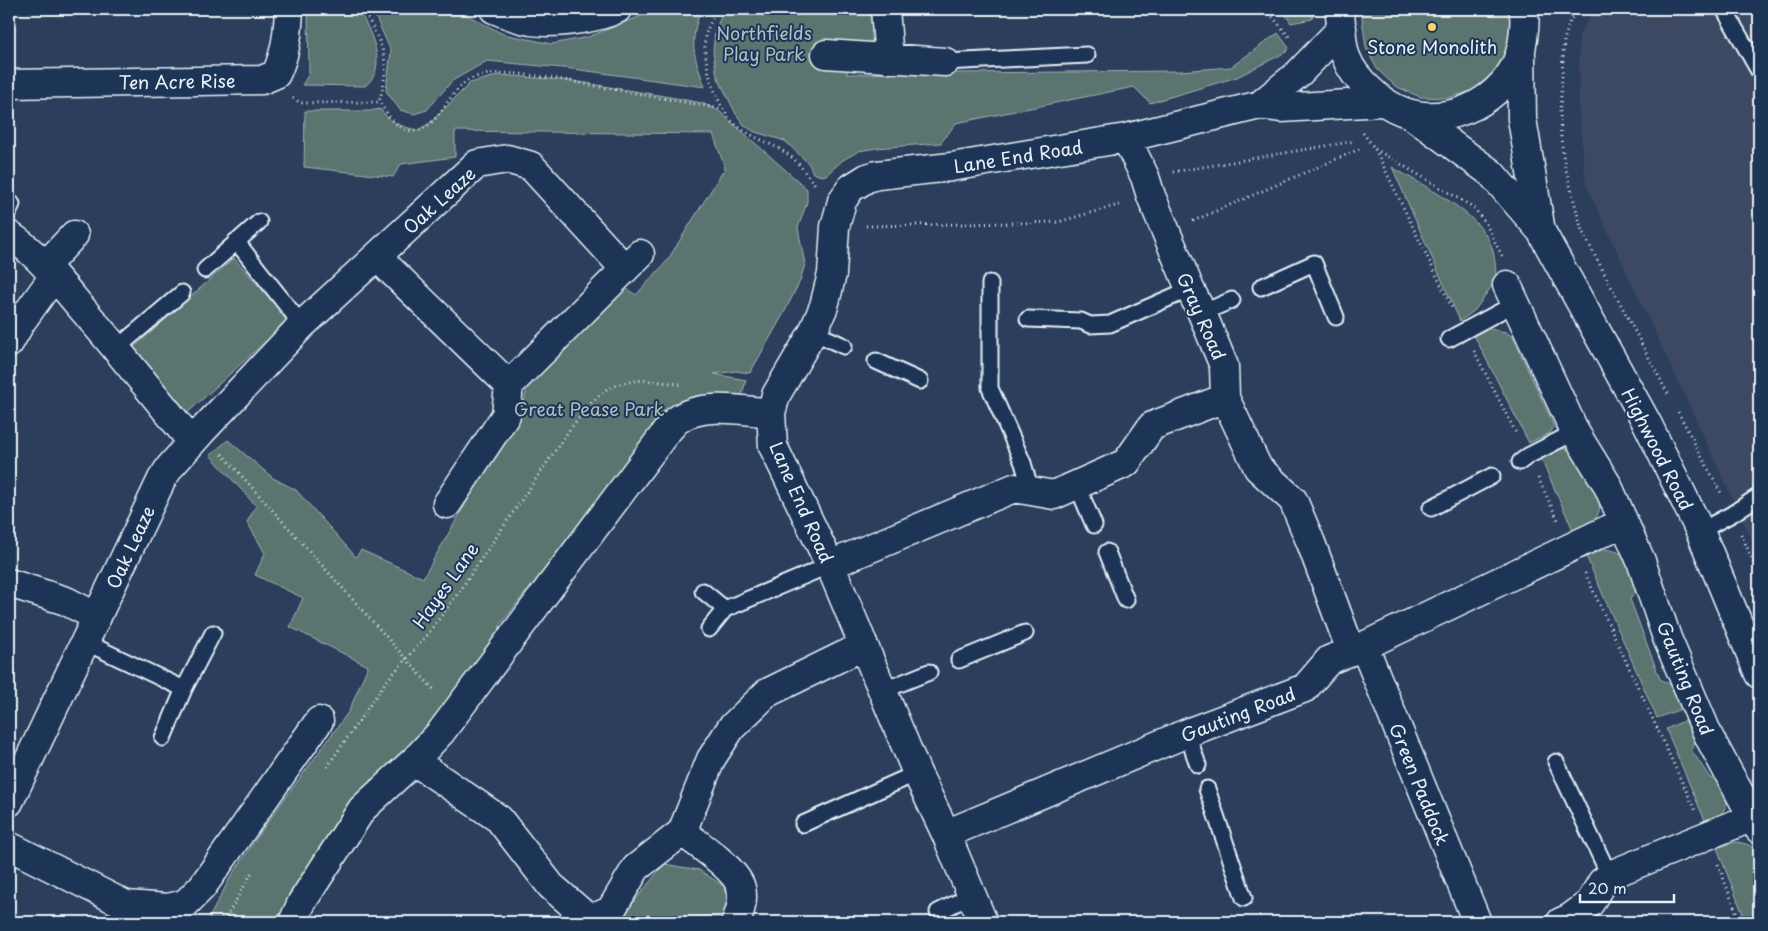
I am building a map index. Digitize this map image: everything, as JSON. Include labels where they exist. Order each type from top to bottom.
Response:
[{"type":"street","name":"Ten Acre Rise","points":[[9,84],[262,80],[276,74],[282,61],[288,33],[289,9]]},
{"type":"street","points":[[494,9],[512,17],[533,22],[576,20],[606,14],[617,9]]},
{"type":"street","points":[[885,9],[889,59]]},
{"type":"street","points":[[1342,18],[1345,56],[1357,78],[1382,102],[1410,114],[1424,116],[1449,115],[1470,109],[1490,96],[1507,79],[1521,53],[1527,12]]},
{"type":"street","name":"Lane End Road","points":[[1260,105],[1299,73],[1342,18]]},
{"type":"street","name":"Highwood Road","points":[[1521,53],[1522,119],[1541,231]]},
{"type":"street","points":[[826,54],[945,62]]},
{"type":"street","name":"Lane End Road","points":[[983,922],[946,834],[917,773],[830,565],[773,446],[771,413],[776,395],[813,332],[824,306],[832,274],[835,227],[842,200],[851,188],[867,178],[877,175],[951,168],[1126,138],[1260,105],[1281,108],[1382,102]]},
{"type":"street","name":"Highwood Road","points":[[1410,114],[1491,172],[1541,231],[1647,423],[1700,531],[1759,674]]},
{"type":"street","name":"Gray Road","points":[[1126,138],[1224,366],[1224,398],[1258,468],[1293,500],[1357,648]]},
{"type":"street","name":"Oak Leaze","points":[[9,802],[162,479],[197,436],[302,325],[477,164],[507,159],[531,166],[632,261],[509,385]]},
{"type":"street","points":[[9,235],[24,246],[50,271],[197,436]]},
{"type":"street","points":[[9,343],[50,271],[74,235]]},
{"type":"street","points":[[377,256],[509,385],[506,415],[447,504]]},
{"type":"street","name":"Gauting Road","points":[[1512,294],[1575,432],[1607,484],[1641,561],[1667,638],[1709,737],[1756,823]]},
{"type":"street","points":[[830,565],[1014,488],[1054,495],[1126,463],[1152,426],[1224,398]]},
{"type":"street","points":[[293,922],[302,902],[362,809],[414,762],[456,714],[648,454],[678,419],[706,410],[722,408],[771,413]]},
{"type":"street","name":"Gauting Road","points":[[946,834],[1187,733],[1304,688],[1329,660],[1624,522]]},
{"type":"street","points":[[9,583],[66,601],[97,617]]},
{"type":"street","points":[[414,762],[498,819],[551,886],[591,920],[611,910],[636,868],[682,832],[711,759],[731,728],[767,693],[863,646]]},
{"type":"street","name":"Green Paddock","points":[[1357,648],[1477,922]]},
{"type":"street","points":[[9,846],[134,914],[186,904],[202,887],[319,721]]},
{"type":"street","points":[[1561,922],[1570,918],[1590,902],[1602,882],[1617,872],[1756,823]]},
{"type":"street","points":[[682,832],[708,851],[731,873],[741,887],[741,907],[736,922]]},
{"type":"lane","points":[[1724,9],[1759,71]]},
{"type":"lane","points":[[945,62],[1087,55]]},
{"type":"lane","points":[[205,270],[260,222]]},
{"type":"lane","points":[[236,242],[302,325]]},
{"type":"lane","points":[[1261,287],[1314,263],[1336,317]]},
{"type":"lane","points":[[990,283],[990,388],[1023,463],[1030,491]]},
{"type":"lane","points":[[1028,320],[1081,321],[1090,325],[1110,324],[1190,289]]},
{"type":"lane","points":[[117,348],[182,293]]},
{"type":"lane","points":[[1449,339],[1512,294]]},
{"type":"lane","points":[[1202,313],[1232,300]]},
{"type":"lane","points":[[813,332],[844,346]]},
{"type":"lane","points":[[876,361],[920,381]]},
{"type":"lane","points":[[1520,462],[1575,432]]},
{"type":"lane","points":[[1431,508],[1492,476]]},
{"type":"lane","points":[[1077,485],[1094,525]]},
{"type":"lane","points":[[1700,531],[1732,514],[1759,496]]},
{"type":"lane","points":[[1107,552],[1126,600]]},
{"type":"lane","points":[[709,629],[725,609],[830,565]]},
{"type":"lane","points":[[703,591],[725,609]]},
{"type":"lane","points":[[163,738],[184,689],[213,633]]},
{"type":"lane","points":[[959,660],[1025,633]]},
{"type":"lane","points":[[85,642],[184,689]]},
{"type":"lane","points":[[882,691],[929,672]]},
{"type":"lane","points":[[1187,733],[1198,765]]},
{"type":"lane","points":[[1556,762],[1610,877]]},
{"type":"lane","points":[[803,824],[917,773]]},
{"type":"lane","points":[[1207,789],[1244,898]]},
{"type":"lane","points":[[938,912],[972,895]]},
{"type":"path","points":[[363,9],[384,52],[385,81],[379,102]]},
{"type":"path","points":[[716,9],[706,34],[705,52],[713,85],[722,109],[734,124],[787,154],[800,164],[815,185],[842,200]]},
{"type":"path","points":[[1266,9],[1292,40]]},
{"type":"path","points":[[1577,9],[1564,40],[1560,112],[1564,162],[1582,231],[1670,398]]},
{"type":"path","points":[[379,102],[394,122],[406,130],[420,131],[432,123],[453,93],[460,87],[471,79],[486,74],[497,74],[552,78],[722,109]]},
{"type":"path","points":[[262,80],[301,103],[379,102]]},
{"type":"path","points":[[1337,105],[1375,149],[1473,207],[1485,222],[1505,262],[1512,294]]},
{"type":"path","points":[[835,227],[1058,222],[1148,186],[1355,141]]},
{"type":"path","points":[[1167,233],[1362,148]]},
{"type":"path","name":"Hayes Lane","points":[[323,772],[385,683],[428,634],[456,596],[570,429],[591,403],[607,389],[623,382],[642,380],[687,384]]},
{"type":"path","points":[[1675,407],[1732,514],[1759,574]]},
{"type":"path","points":[[197,436],[456,714]]},
{"type":"path","points":[[224,922],[252,872]]},
{"type":"shaded area","points":[[1594,9],[1759,9],[1759,555],[1586,185],[1579,117],[1579,35]]},
{"type":"green space","points":[[308,9],[358,9],[368,27],[377,59],[376,69],[372,78],[365,86],[302,85],[309,74]]},
{"type":"green space","points":[[372,9],[460,9],[465,14],[503,34],[552,44],[588,37],[641,16],[652,9],[701,9],[695,31],[694,48],[705,87],[573,69],[487,61],[452,81],[427,110],[414,114],[400,110],[386,91],[391,51]]},
{"type":"green space","name":"Northfields Play Park","points":[[724,9],[870,9],[876,46],[860,51],[846,74],[1180,71],[1231,67],[1278,33],[1289,48],[1286,52],[1237,77],[1150,103],[1134,87],[956,123],[941,143],[859,151],[843,160],[826,175],[821,176],[813,173],[809,164],[785,141],[755,132],[745,126],[736,114],[717,76],[713,52],[715,31]]},
{"type":"green space","points":[[1281,9],[1314,9],[1312,19],[1291,23]]},
{"type":"green space","points":[[1364,9],[1511,9],[1513,18],[1509,47],[1497,70],[1472,91],[1447,98],[1420,97],[1395,86],[1377,69],[1366,48],[1362,18]]},
{"type":"green space","name":"Great Pease Park","points":[[500,75],[573,81],[702,103],[719,111],[807,189],[807,202],[798,228],[805,264],[800,281],[750,373],[736,371],[714,374],[746,380],[741,399],[699,396],[682,401],[664,416],[537,591],[525,593],[500,625],[499,642],[284,922],[207,922],[230,878],[264,827],[349,711],[368,666],[290,627],[303,598],[255,575],[265,553],[247,522],[256,506],[210,455],[228,440],[273,478],[296,490],[356,557],[361,550],[423,578],[524,402],[529,378],[616,287],[627,289],[636,295],[667,261],[725,168],[713,134],[455,131],[455,157],[401,164],[393,177],[304,167],[305,111],[370,111],[380,109],[397,124],[418,130],[430,123],[470,83]]},
{"type":"green space","points":[[1392,167],[1462,210],[1484,232],[1491,245],[1495,262],[1496,280],[1475,310],[1460,321]]},
{"type":"green space","points":[[234,258],[289,320],[183,417],[132,349]]},
{"type":"green space","points":[[1486,328],[1506,332],[1513,337],[1553,424],[1554,427],[1550,433],[1529,443],[1474,335]]},
{"type":"green space","points":[[1562,448],[1570,450],[1587,474],[1597,494],[1599,504],[1599,512],[1594,520],[1574,532],[1541,459]]},
{"type":"green space","points":[[1605,549],[1620,553],[1632,566],[1638,587],[1630,599],[1660,679],[1675,687],[1684,708],[1657,718],[1586,556]]},
{"type":"green space","points":[[1690,718],[1697,737],[1692,751],[1710,778],[1726,782],[1728,796],[1725,807],[1718,816],[1706,823],[1666,729]]},
{"type":"green space","points":[[1736,842],[1749,845],[1759,854],[1759,922],[1746,922],[1717,848]]},
{"type":"green space","points":[[664,864],[699,870],[725,887],[728,906],[720,922],[606,922],[625,913]]},
{"type":"place","name":"Stone Monolith","points":[[1432,27]]}]
